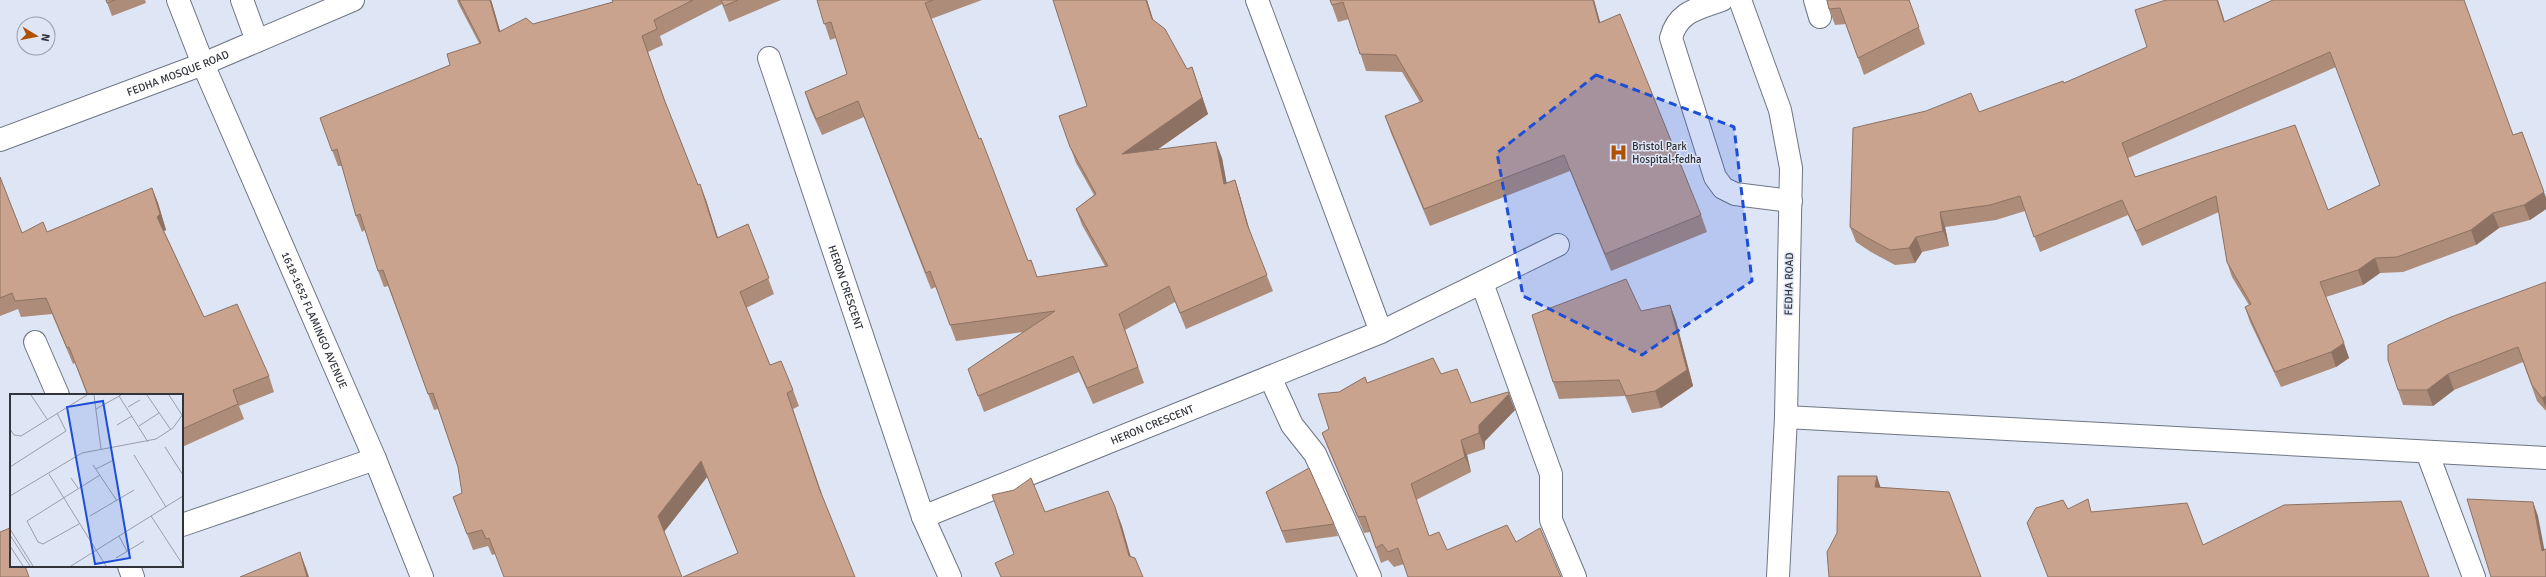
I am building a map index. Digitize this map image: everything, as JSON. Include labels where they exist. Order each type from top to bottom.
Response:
[{"type":"street","name":"1618-1652 FLAMINGO AVENUE","points":[[178,0],[203,64],[375,459],[422,577]]},
{"type":"street","points":[[242,0],[257,41]]},
{"type":"street","name":"FEDHA MOSQUE ROAD","points":[[0,140],[203,64],[352,0]]},
{"type":"street","points":[[1257,0],[1381,332]]},
{"type":"street","points":[[1722,0],[1682,16],[1674,25],[1670,38],[1716,177],[1723,188],[1735,194],[1791,201]]},
{"type":"street","name":"FEDHA ROAD","points":[[1740,0],[1780,110],[1791,168],[1786,418],[1778,577]]},
{"type":"street","name":"HERON CRESCENT","points":[[770,58],[924,517],[950,577]]},
{"type":"street","name":"HERON CRESCENT","points":[[924,517],[1381,332],[1558,244]]},
{"type":"street","points":[[1482,283],[1552,474],[1551,520],[1574,577]]},
{"type":"street","points":[[35,342],[58,394]]},
{"type":"street","points":[[1270,377],[1292,425],[1315,454],[1370,577]]},
{"type":"street","points":[[1786,418],[2546,458]]},
{"type":"street","points":[[2427,452],[2474,577]]},
{"type":"street","points":[[183,525],[375,459]]},
{"type":"street","points":[[129,567],[133,577]]},
{"type":"highlighted area","points":[[1596,75],[1734,127],[1752,281],[1642,355],[1523,296],[1497,153]]},
{"type":"building","points":[[106,0],[115,0],[107,3]]},
{"type":"building","points":[[459,0],[490,0],[499,32],[526,18],[533,24],[613,2],[612,0],[693,0],[654,20],[657,29],[642,36],[664,99],[698,185],[700,184],[717,238],[748,224],[769,278],[740,292],[770,365],[781,361],[793,390],[787,393],[819,488],[855,577],[683,577],[738,553],[701,461],[658,516],[682,577],[504,577],[489,538],[486,539],[482,530],[467,534],[453,497],[462,493],[458,467],[433,393],[428,394],[383,270],[378,271],[360,214],[356,216],[337,149],[332,151],[320,118],[450,65],[447,54],[481,43]]},
{"type":"building","points":[[721,0],[738,0],[724,6]]},
{"type":"building","points":[[817,0],[933,0],[925,3],[979,139],[981,138],[1028,261],[1031,260],[1037,277],[1108,266],[1076,209],[1096,194],[1070,147],[1059,116],[1087,106],[1053,0],[1146,0],[1152,19],[1165,29],[1187,69],[1192,67],[1202,98],[1122,154],[1216,142],[1224,184],[1235,180],[1247,224],[1267,275],[1180,313],[1169,286],[1119,314],[1138,367],[1087,388],[1073,356],[978,396],[968,369],[1055,311],[950,325],[930,271],[926,273],[858,101],[816,119],[805,92],[847,74],[831,22],[824,24]]},
{"type":"building","points":[[1330,0],[1593,0],[1599,23],[1620,14],[1701,215],[1605,254],[1564,155],[1424,209],[1385,116],[1423,101],[1396,55],[1360,54],[1343,2],[1332,5]]},
{"type":"building","points":[[1827,0],[1909,0],[1919,27],[1858,58],[1840,8],[1829,9]]},
{"type":"building","points":[[2166,0],[2217,0],[2224,22],[2273,0],[2464,0],[2513,135],[2522,132],[2544,192],[2524,205],[2493,213],[2471,230],[2397,257],[2375,258],[2358,270],[2320,282],[2344,343],[2331,352],[2275,372],[2245,307],[2251,304],[2227,262],[2216,196],[2136,231],[2122,200],[2034,237],[2020,196],[1990,205],[1940,212],[1943,231],[1916,237],[1909,248],[1890,250],[1850,227],[1853,128],[1926,111],[1971,93],[1979,112],[2063,81],[2064,83],[2147,47],[2135,10]],"holes":[[[2330,52],[2380,185],[2328,210],[2295,125],[2135,177],[2122,143]]]},
{"type":"building","points":[[0,177],[22,233],[43,222],[47,232],[152,188],[160,214],[157,217],[204,317],[237,304],[269,376],[233,390],[238,404],[183,429],[183,394],[88,394],[69,347],[67,348],[46,298],[15,301],[12,293],[0,298]]},
{"type":"building","points":[[1626,279],[1641,311],[1670,305],[1687,370],[1655,391],[1626,396],[1619,380],[1553,382],[1532,315]]},
{"type":"building","points":[[2546,282],[2546,396],[2542,398],[2532,385],[2518,347],[2448,374],[2427,390],[2398,390],[2388,360],[2388,345],[2451,317]]},
{"type":"building","points":[[1433,358],[1441,374],[1457,369],[1471,403],[1508,392],[1509,394],[1479,425],[1479,433],[1461,440],[1465,457],[1411,484],[1429,536],[1439,532],[1447,550],[1507,525],[1516,542],[1540,528],[1561,577],[1408,577],[1398,548],[1388,552],[1382,544],[1376,548],[1365,516],[1358,517],[1322,433],[1329,429],[1318,394],[1339,392],[1365,377],[1367,383]]},
{"type":"building","points":[[1309,468],[1334,524],[1282,531],[1266,492]]},
{"type":"building","points":[[1838,476],[1877,476],[1875,487],[1949,492],[1981,577],[1829,577],[1827,552],[1837,533]]},
{"type":"building","points":[[1031,478],[1045,512],[1108,491],[1115,507],[1129,556],[1135,558],[1143,577],[1001,577],[995,563],[1014,554],[992,495],[1014,490]]},
{"type":"building","points":[[2088,499],[2091,512],[2187,503],[2203,545],[2284,505],[2401,501],[2429,577],[2048,577],[2027,523],[2036,508],[2063,500],[2068,509]]},
{"type":"building","points":[[2467,499],[2533,502],[2542,551],[2546,549],[2546,577],[2491,577]]},
{"type":"building","points":[[10,528],[10,567],[25,567],[29,577],[0,577],[0,532]]},
{"type":"building","points":[[300,552],[307,577],[240,577]]},
{"type":"place","name":"Bristol Park Hospital-fedha","points":[[1619,152]]}]
